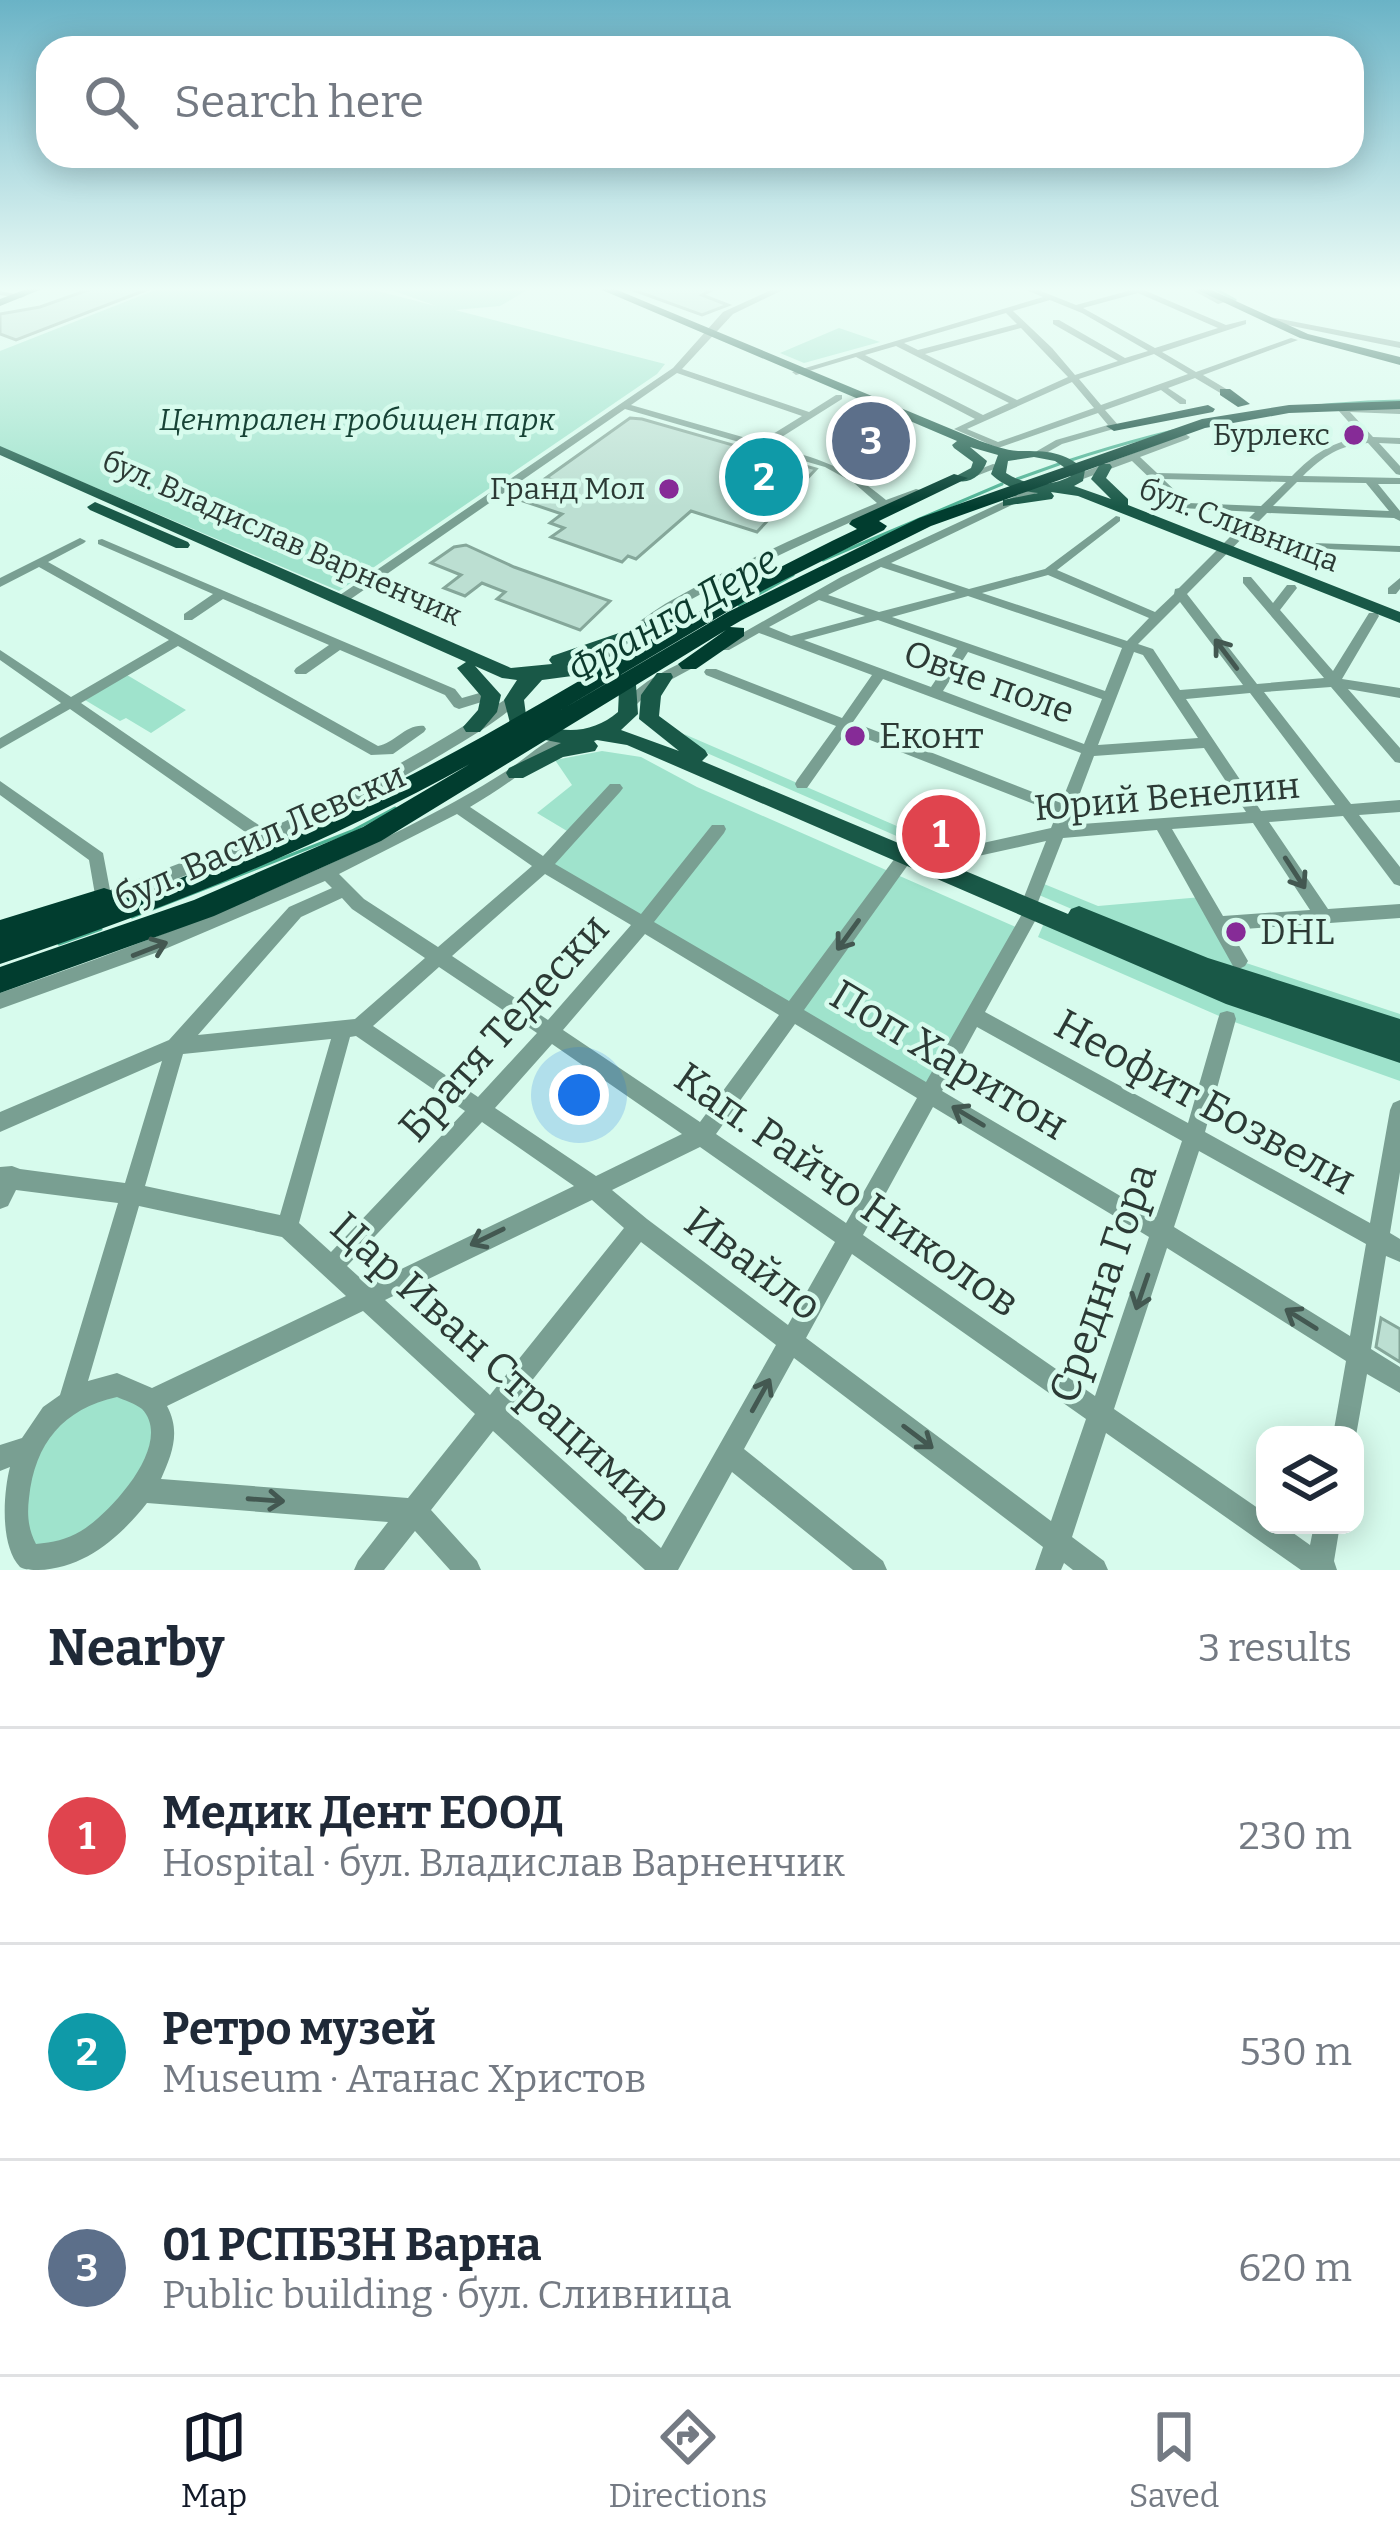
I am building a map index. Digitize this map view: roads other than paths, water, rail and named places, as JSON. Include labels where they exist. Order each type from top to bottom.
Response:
[{"type":"highway","name":"бул. Васил Левски","points":[[0,952],[146,904],[338,824],[804,576],[926,522],[1244,405],[1400,401]]},
{"type":"highway","points":[[1185,437],[1244,405]]},
{"type":"highway","points":[[1114,426],[1244,405],[1343,410]]},
{"type":"highway","points":[[689,664],[786,600],[845,530],[962,478]]},
{"type":"highway","points":[[627,635],[866,560],[972,512],[1007,504]]},
{"type":"highway","name":"бул. Васил Левски","points":[[0,980],[221,902],[372,834],[804,576]]},
{"type":"highway","points":[[0,932],[104,902]]},
{"type":"main road","points":[[755,360],[839,397],[991,450],[1044,454]]},
{"type":"main road","points":[[770,360],[986,454],[1006,481],[1033,488],[1057,487],[1078,475]]},
{"type":"main road","points":[[947,439],[980,461],[977,470],[962,478]]},
{"type":"main road","name":"бул. Владислав Варненчик","points":[[0,450],[341,600],[471,663],[502,683],[515,701]]},
{"type":"main road","name":"бул. Сливница","points":[[1044,454],[1119,509]]},
{"type":"main road","points":[[997,467],[1014,455]]},
{"type":"main road","name":"бул. Владислав Варненчик","points":[[0,465],[471,663],[508,674],[540,673]]},
{"type":"main road","points":[[1105,467],[1098,479],[1119,509]]},
{"type":"main road","name":"бул. Сливница","points":[[1057,487],[1229,546],[1398,593]]},
{"type":"main road","points":[[1007,504],[1069,494],[1119,509]]},
{"type":"main road","name":"бул. Сливница","points":[[1229,546],[1400,618]]},
{"type":"main road","points":[[471,663],[567,659],[627,635]]},
{"type":"main road","points":[[471,663],[491,695],[487,712],[473,728]]},
{"type":"main road","points":[[1400,1031],[1203,967],[1032,904],[904,859],[686,756],[638,730],[613,676],[581,668],[540,673],[526,680],[515,701],[524,724],[562,735],[598,733],[632,739],[686,756],[942,859],[1032,904],[1235,996],[1400,1051]]},
{"type":"main road","points":[[664,677],[651,695],[649,718],[686,756]]},
{"type":"main road","points":[[598,733],[629,702]]},
{"type":"main road","points":[[516,773],[576,747],[631,746],[686,756]]},
{"type":"street","points":[[678,367],[684,360]]},
{"type":"street","points":[[341,600],[684,360]]},
{"type":"street","points":[[796,372],[836,360]]},
{"type":"street","points":[[869,360],[981,418]]},
{"type":"street","points":[[932,360],[1016,403]]},
{"type":"street","points":[[1044,454],[1059,442],[1114,426],[1057,360]]},
{"type":"street","points":[[1131,360],[1074,378],[958,429],[998,445],[1243,360]]},
{"type":"street","points":[[1171,360],[1244,405]]},
{"type":"street","points":[[678,367],[809,415]]},
{"type":"street","points":[[1163,388],[1183,402]]},
{"type":"street","points":[[763,445],[839,397]]},
{"type":"street","points":[[1343,410],[1400,401]]},
{"type":"street","points":[[623,406],[845,472],[885,504]]},
{"type":"street","points":[[1343,410],[1400,472]]},
{"type":"street","points":[[1078,475],[1185,437]]},
{"type":"street","points":[[664,1570],[975,1016],[1032,904],[1130,645],[1154,616],[1330,446],[1370,439],[1400,441]]},
{"type":"street","points":[[1134,457],[1185,506],[1399,516]]},
{"type":"street","points":[[581,668],[627,635],[741,569],[885,504],[997,467]]},
{"type":"street","points":[[1155,476],[1400,481]]},
{"type":"street","points":[[1369,480],[1399,516]]},
{"type":"street","points":[[847,495],[867,488]]},
{"type":"street","points":[[629,702],[664,677],[759,628],[804,576],[880,562],[1033,488]]},
{"type":"street","points":[[790,640],[1048,571],[1119,509]]},
{"type":"street","points":[[0,583],[80,542]]},
{"type":"street","points":[[102,542],[449,692],[459,704],[483,697]]},
{"type":"street","points":[[1258,544],[1400,549]]},
{"type":"street","points":[[1316,560],[1329,546]]},
{"type":"street","points":[[39,562],[376,751],[388,750],[418,729]]},
{"type":"street","points":[[880,562],[1148,652],[1323,916]]},
{"type":"street","points":[[1048,571],[1154,616]]},
{"type":"street","points":[[804,576],[875,616],[1110,697]]},
{"type":"street","points":[[1247,580],[1400,758]]},
{"type":"street","points":[[1273,611],[1291,588]]},
{"type":"street","points":[[1179,592],[1400,879]]},
{"type":"street","points":[[188,617],[222,594]]},
{"type":"street","points":[[1333,682],[1373,616]]},
{"type":"street","name":"Овче поле","points":[[759,628],[1090,751],[1205,743]]},
{"type":"street","points":[[0,743],[177,641]]},
{"type":"street","points":[[301,671],[338,645]]},
{"type":"street","points":[[934,694],[965,646]]},
{"type":"street","points":[[0,654],[264,837]]},
{"type":"street","points":[[711,672],[1067,811]]},
{"type":"street","points":[[802,784],[880,674]]},
{"type":"street","points":[[1175,695],[1333,682],[1400,693]]},
{"type":"street","points":[[104,902],[360,793],[515,701]]},
{"type":"street","points":[[70,1401],[176,1046],[295,912],[334,882],[516,773],[562,735]]},
{"type":"street","points":[[0,787],[98,857],[105,960]]},
{"type":"street","points":[[287,1227],[351,1028],[544,865],[615,788]]},
{"type":"street","name":"Юрий Венелин","points":[[942,859],[1058,832],[1400,806]]},
{"type":"street","name":"Поп Харитон","points":[[458,807],[544,865],[1162,1233],[1400,1381]]},
{"type":"street","points":[[1161,824],[1239,961]]},
{"type":"street","name":"Братя Тедески","points":[[332,1266],[480,1111],[646,925],[718,830]]},
{"type":"street","points":[[152,1401],[704,1135],[904,859]]},
{"type":"street","points":[[0,1001],[334,882]]},
{"type":"street","name":"Кап. Райчо Николов","points":[[334,882],[852,1237],[1321,1569]]},
{"type":"street","points":[[1217,924],[1400,910]]},
{"type":"street","name":"Неофит Бозвели","points":[[975,1016],[1390,1245]]},
{"type":"street","name":"Средна Гора","points":[[1048,1570],[1193,1139],[1226,1019]]},
{"type":"street","points":[[0,1122],[176,1046],[351,1028]]},
{"type":"street","name":"Ивайло","points":[[351,1028],[592,1186],[639,1227],[1095,1570]]},
{"type":"street","points":[[1347,1426],[1359,1357],[1390,1245],[1400,1109]]},
{"type":"street","name":"Цар Иван Страцимир","points":[[4,1184],[134,1195],[287,1227],[664,1570]]},
{"type":"street","points":[[367,1570],[639,1227]]},
{"type":"street","points":[[117,1385],[137,1389],[152,1401],[162,1421],[164,1448],[149,1491],[93,1561],[32,1566],[7,1530],[5,1505],[12,1454],[70,1401],[117,1385]]},
{"type":"street","points":[[728,1453],[874,1570]]},
{"type":"street","points":[[149,1491],[414,1510],[468,1570]]},
{"type":"street","points":[[1321,1569],[1327,1534]]},
{"type":"waterway","points":[[1068,461],[1232,418],[1400,401]]},
{"type":"waterway","name":"Франга Дере","points":[[1017,479],[1059,464]]},
{"type":"waterway","name":"Франга Дере","points":[[823,560],[1002,484]]},
{"type":"waterway","name":"Франга Дере","points":[[739,605],[793,575]]},
{"type":"waterway","name":"Франга Дере","points":[[132,917],[352,831],[395,808]]},
{"type":"waterway","name":"Франга Дере","points":[[59,944],[101,929]]},
{"type":"place","name":"Бурлекс","points":[[1354,435]]},
{"type":"place","name":"01 РСПБЗН Варна","points":[[871,441]]},
{"type":"place","name":"Ретро музей","points":[[764,477]]},
{"type":"place","name":"Гранд Мол","points":[[669,489]]},
{"type":"place","name":"Еконт","points":[[855,736]]},
{"type":"place","name":"Медик Дент ЕООД","points":[[941,834]]},
{"type":"place","name":"DHL","points":[[1236,932]]},
{"type":"park label","name":"Централен гробищен парк","points":[[357,420]]}]
